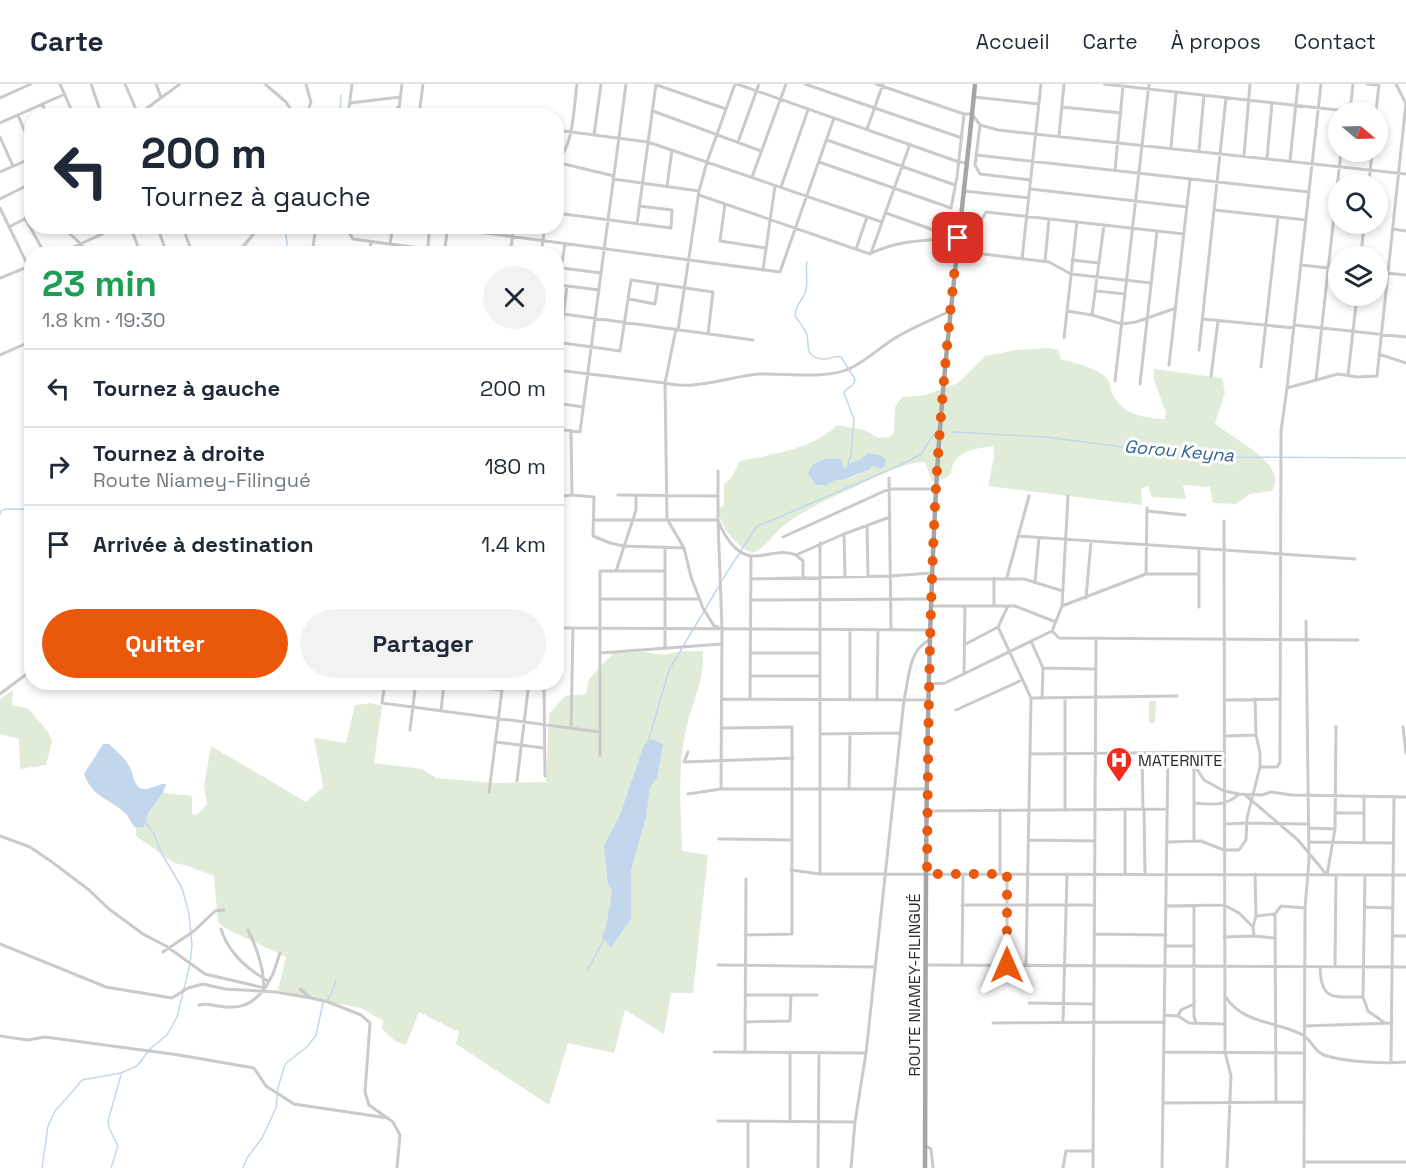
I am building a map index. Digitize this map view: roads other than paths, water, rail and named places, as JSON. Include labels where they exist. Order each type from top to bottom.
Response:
[{"type":"main road","name":"ROUTE NIAMEY-FILINGUÉ","points":[[925,1168],[929,640],[936,489],[950,311],[975,84]]},
{"type":"street","points":[[0,98],[31,84]]},
{"type":"street","points":[[60,84],[70,108]]},
{"type":"street","points":[[91,84],[99,108]]},
{"type":"street","points":[[125,84],[134,108]]},
{"type":"street","points":[[156,84],[161,97]]},
{"type":"street","points":[[146,108],[180,84]]},
{"type":"street","points":[[265,84],[289,108]]},
{"type":"street","points":[[306,84],[311,102],[309,108]]},
{"type":"street","points":[[349,108],[352,84]]},
{"type":"street","points":[[399,106],[402,84]]},
{"type":"street","points":[[420,108],[423,84]]},
{"type":"street","points":[[564,154],[571,132],[577,84]]},
{"type":"street","points":[[594,135],[601,84]]},
{"type":"street","points":[[564,430],[580,432],[626,84]]},
{"type":"street","points":[[637,224],[656,84],[726,109]]},
{"type":"street","points":[[722,629],[714,626],[699,599],[684,548],[667,519],[665,383],[685,288],[699,193],[707,162],[736,84],[967,163]]},
{"type":"street","points":[[738,142],[759,84]]},
{"type":"street","points":[[752,177],[786,84]]},
{"type":"street","points":[[805,84],[962,138]]},
{"type":"street","points":[[876,84],[964,114],[972,114],[980,125],[998,130],[1118,141],[1406,174]]},
{"type":"street","points":[[1022,259],[1041,84]]},
{"type":"street","points":[[1059,136],[1064,84]]},
{"type":"street","points":[[1104,84],[1328,109]]},
{"type":"street","points":[[1115,381],[1149,84]]},
{"type":"street","points":[[1244,156],[1250,84]]},
{"type":"street","points":[[1290,161],[1298,84]]},
{"type":"street","points":[[1260,766],[1277,767],[1280,762],[1281,431],[1321,84]]},
{"type":"street","points":[[1349,102],[1353,84]]},
{"type":"street","points":[[1367,84],[1379,85],[1377,102]]},
{"type":"street","points":[[1396,84],[1406,103],[1388,273],[1406,274]]},
{"type":"street","points":[[867,129],[883,85]]},
{"type":"street","points":[[1115,170],[1124,86]]},
{"type":"street","points":[[1171,147],[1176,92]]},
{"type":"street","points":[[33,108],[64,94]]},
{"type":"street","points":[[1198,151],[1204,95]]},
{"type":"street","points":[[350,103],[400,97]]},
{"type":"street","points":[[974,97],[1039,104]]},
{"type":"street","points":[[1199,350],[1226,98]]},
{"type":"street","points":[[1266,158],[1272,103]]},
{"type":"street","points":[[42,104],[44,108]]},
{"type":"street","points":[[1062,107],[1121,113]]},
{"type":"street","points":[[781,187],[808,109]]},
{"type":"street","points":[[652,111],[761,151]]},
{"type":"street","points":[[0,123],[24,112]]},
{"type":"street","points":[[818,162],[950,208],[959,162],[964,114]]},
{"type":"street","points":[[18,115],[24,129]]},
{"type":"street","points":[[487,234],[780,272],[834,118]]},
{"type":"street","points":[[980,125],[975,165],[980,174],[1031,180]]},
{"type":"street","points":[[564,131],[648,142],[882,222]]},
{"type":"street","points":[[0,136],[13,166]]},
{"type":"street","points":[[826,140],[955,185]]},
{"type":"street","points":[[870,254],[910,144]]},
{"type":"street","points":[[667,187],[672,150]]},
{"type":"street","points":[[976,155],[1309,192]]},
{"type":"street","points":[[0,172],[24,161]]},
{"type":"street","points":[[1330,246],[1340,162]]},
{"type":"street","points":[[1370,174],[1371,162]]},
{"type":"street","points":[[564,163],[613,178],[699,193],[870,254],[886,247],[922,240],[958,238]]},
{"type":"street","points":[[1169,365],[1190,178]]},
{"type":"street","points":[[763,270],[775,185]]},
{"type":"street","points":[[0,199],[24,187]]},
{"type":"street","points":[[1030,189],[1187,207]]},
{"type":"street","points":[[964,191],[1029,198]]},
{"type":"street","points":[[725,204],[720,241],[766,248]]},
{"type":"street","points":[[564,214],[671,228],[673,212],[639,206]]},
{"type":"street","points":[[0,208],[24,255]]},
{"type":"street","points":[[1214,210],[1306,220]]},
{"type":"street","points":[[1151,283],[1071,274],[1045,261],[977,254],[974,249],[982,218],[986,212],[1184,234]]},
{"type":"street","points":[[885,213],[958,238]]},
{"type":"street","points":[[856,249],[867,217]]},
{"type":"street","points":[[1261,367],[1278,217]]},
{"type":"street","points":[[9,227],[24,219]]},
{"type":"street","points":[[1045,261],[1049,219]]},
{"type":"street","points":[[1064,338],[1077,222]]},
{"type":"street","points":[[1092,315],[1104,225]]},
{"type":"street","points":[[1392,229],[1406,231]]},
{"type":"street","points":[[1140,384],[1156,231]]},
{"type":"street","points":[[71,234],[81,244]]},
{"type":"street","points":[[76,246],[103,234]]},
{"type":"street","points":[[244,246],[253,234]]},
{"type":"street","points":[[350,234],[353,239],[399,246]]},
{"type":"street","points":[[390,244],[392,234]]},
{"type":"street","points":[[511,246],[513,234]]},
{"type":"street","points":[[542,246],[544,234]]},
{"type":"street","points":[[370,246],[371,242]]},
{"type":"street","points":[[564,252],[565,244]]},
{"type":"street","points":[[1072,260],[1099,263]]},
{"type":"street","points":[[1301,265],[1328,268],[1316,380]]},
{"type":"street","points":[[0,278],[24,268]]},
{"type":"street","points":[[564,268],[601,273]]},
{"type":"street","points":[[564,343],[620,351],[632,280],[714,292],[708,334]]},
{"type":"street","points":[[628,299],[655,304],[658,284]]},
{"type":"street","points":[[564,286],[599,290]]},
{"type":"street","points":[[567,286],[564,314],[753,340]]},
{"type":"street","points":[[1095,291],[1125,294]]},
{"type":"street","points":[[1348,375],[1356,306]]},
{"type":"street","points":[[1287,388],[1338,374],[1376,377],[1385,306]]},
{"type":"street","points":[[1067,311],[1092,315],[1122,324],[1176,308]]},
{"type":"street","points":[[564,371],[679,386],[760,374],[798,376],[836,373],[850,368],[889,341],[950,311]]},
{"type":"street","points":[[1202,319],[1406,337]]},
{"type":"street","points":[[1211,376],[1218,321]]},
{"type":"street","points":[[0,355],[24,344]]},
{"type":"street","points":[[1379,354],[1406,363]]},
{"type":"street","points":[[564,403],[583,407]]},
{"type":"street","points":[[571,430],[572,495]]},
{"type":"street","points":[[718,471],[723,699],[721,789]]},
{"type":"street","points":[[889,478],[891,630]]},
{"type":"street","points":[[783,537],[889,489],[936,489]]},
{"type":"street","points":[[618,495],[717,496]]},
{"type":"street","points":[[616,571],[636,510],[636,495]]},
{"type":"street","points":[[564,496],[594,497],[592,536],[624,546],[684,548]]},
{"type":"street","points":[[1007,577],[1029,496]]},
{"type":"street","points":[[929,684],[945,683],[1052,631],[1062,606],[1068,496]]},
{"type":"street","points":[[1146,574],[1147,509],[1185,515]]},
{"type":"street","points":[[796,555],[820,543],[890,517]]},
{"type":"street","points":[[593,520],[718,520]]},
{"type":"street","points":[[718,520],[728,540],[741,552],[751,557],[786,551],[796,555],[803,561],[803,578]]},
{"type":"street","points":[[1224,521],[1224,1024],[1225,1052],[1231,1076],[1227,1168]]},
{"type":"street","points":[[867,525],[868,577]]},
{"type":"street","points":[[844,534],[845,577]]},
{"type":"street","points":[[1018,536],[1355,559]]},
{"type":"street","points":[[1035,582],[1039,538]]},
{"type":"street","points":[[1086,598],[1091,541]]},
{"type":"street","points":[[820,543],[820,874]]},
{"type":"street","points":[[665,547],[665,648]]},
{"type":"street","points":[[1199,549],[1199,607]]},
{"type":"street","points":[[750,699],[751,557]]},
{"type":"street","points":[[600,756],[600,571],[665,571]]},
{"type":"street","points":[[1062,606],[1146,574],[1199,574]]},
{"type":"street","points":[[751,579],[890,576],[1007,577],[1024,579],[1063,591]]},
{"type":"street","points":[[994,578],[994,606]]},
{"type":"street","points":[[600,599],[699,599]]},
{"type":"street","points":[[750,600],[931,599]]},
{"type":"street","points":[[931,606],[1015,606],[1056,622]]},
{"type":"street","points":[[964,674],[965,606]]},
{"type":"street","points":[[964,645],[998,627],[1008,606]]},
{"type":"street","points":[[1304,1168],[1304,967],[1309,854],[1306,621]]},
{"type":"street","points":[[564,627],[930,630]]},
{"type":"street","points":[[998,627],[1031,698],[1026,965]]},
{"type":"street","points":[[571,728],[573,628]]},
{"type":"street","points":[[850,630],[850,699]]},
{"type":"street","points":[[878,630],[878,700]]},
{"type":"street","points":[[1052,631],[1059,638],[1358,640]]},
{"type":"street","points":[[1093,1168],[1096,638]]},
{"type":"street","points":[[850,1168],[866,1053],[904,700],[914,653],[919,646],[929,640]]},
{"type":"street","points":[[1031,641],[1043,668],[1042,698]]},
{"type":"street","points":[[600,653],[722,644]]},
{"type":"street","points":[[750,653],[820,654]]},
{"type":"street","points":[[1043,668],[1096,669]]},
{"type":"street","points":[[0,694],[24,676]]},
{"type":"street","points":[[750,676],[820,676]]},
{"type":"street","points":[[957,711],[1022,680]]},
{"type":"street","points":[[384,690],[382,703],[600,732]]},
{"type":"street","points":[[410,730],[415,690]]},
{"type":"street","points":[[441,711],[443,690]]},
{"type":"street","points":[[489,792],[502,690]]},
{"type":"street","points":[[518,781],[528,690]]},
{"type":"street","points":[[544,690],[545,776]]},
{"type":"street","points":[[1031,698],[1177,696]]},
{"type":"street","points":[[1065,698],[1065,810]]},
{"type":"street","points":[[723,699],[928,700]]},
{"type":"street","points":[[1167,842],[1194,840],[1224,850],[1242,848],[1246,840],[1246,823],[1260,766],[1255,699]]},
{"type":"street","points":[[1224,700],[1280,699]]},
{"type":"street","points":[[1327,875],[1336,813],[1336,726]]},
{"type":"street","points":[[723,728],[792,727],[792,934],[745,935]]},
{"type":"street","points":[[1403,727],[1406,753]]},
{"type":"street","points":[[820,734],[900,733]]},
{"type":"street","points":[[849,789],[850,734]]},
{"type":"street","points":[[1224,736],[1256,735]]},
{"type":"street","points":[[495,742],[545,748]]},
{"type":"street","points":[[688,752],[684,762],[793,758]]},
{"type":"street","points":[[1030,754],[1224,752]]},
{"type":"street","points":[[1142,753],[1145,874]]},
{"type":"street","points":[[1162,1168],[1168,753]]},
{"type":"street","points":[[1194,753],[1194,840]]},
{"type":"street","points":[[1193,763],[1204,780]]},
{"type":"street","points":[[1193,777],[1224,791],[1239,794],[1253,795],[1271,792],[1308,796],[1406,798]]},
{"type":"street","points":[[688,794],[721,789],[927,789]]},
{"type":"street","points":[[1194,803],[1224,804],[1239,794]]},
{"type":"street","points":[[1244,794],[1298,840],[1327,875]]},
{"type":"street","points":[[1364,796],[1364,842]]},
{"type":"street","points":[[1391,1063],[1394,797]]},
{"type":"street","points":[[927,811],[1167,809]]},
{"type":"street","points":[[1000,810],[1000,874]]},
{"type":"street","points":[[1125,810],[1125,874]]},
{"type":"street","points":[[1336,813],[1364,813]]},
{"type":"street","points":[[1224,824],[1277,824],[1335,829]]},
{"type":"street","points":[[0,836],[30,847],[45,857],[143,934],[205,974],[311,998],[361,1015],[370,1023],[365,1092],[369,1105],[393,1122],[400,1135],[397,1168]]},
{"type":"street","points":[[719,839],[792,840]]},
{"type":"street","points":[[1029,840],[1095,841]]},
{"type":"street","points":[[1309,842],[1393,843]]},
{"type":"street","points":[[791,870],[820,874],[1406,875]]},
{"type":"street","points":[[962,965],[963,874]]},
{"type":"street","points":[[1007,874],[1007,965]]},
{"type":"street","points":[[1063,1022],[1067,874]]},
{"type":"street","points":[[1254,936],[1255,874]]},
{"type":"street","points":[[1335,967],[1336,874]]},
{"type":"street","points":[[1365,875],[1363,997],[1368,1011],[1385,1023]]},
{"type":"street","points":[[744,1052],[746,879]]},
{"type":"street","points":[[962,905],[1094,905]]},
{"type":"street","points":[[1166,906],[1224,905],[1239,913],[1253,927]]},
{"type":"street","points":[[1194,906],[1193,966],[1196,1023]]},
{"type":"street","points":[[1276,1102],[1275,914],[1281,906],[1305,908]]},
{"type":"street","points":[[1365,907],[1393,908]]},
{"type":"street","points":[[163,952],[195,931],[215,911],[224,910]]},
{"type":"street","points":[[1256,916],[1275,914]]},
{"type":"street","points":[[220,929],[229,948],[250,969],[268,981]]},
{"type":"street","points":[[248,930],[254,942],[264,989]]},
{"type":"street","points":[[1094,934],[1166,935]]},
{"type":"street","points":[[1393,936],[1406,936]]},
{"type":"street","points":[[1224,937],[1275,938]]},
{"type":"street","points":[[0,944],[110,987],[172,998],[195,985],[204,984],[232,990],[264,989]]},
{"type":"street","points":[[1166,946],[1193,946]]},
{"type":"street","points":[[199,1005],[240,1008],[256,1000],[273,974],[280,953]]},
{"type":"street","points":[[718,965],[875,967]]},
{"type":"street","points":[[926,965],[1406,967]]},
{"type":"street","points":[[1320,967],[1321,982],[1329,994],[1338,997],[1363,997]]},
{"type":"street","points":[[300,989],[311,998]]},
{"type":"street","points":[[745,994],[818,995]]},
{"type":"street","points":[[1224,994],[1238,1010],[1261,1022],[1304,1036],[1326,1056],[1391,1063],[1406,1062]]},
{"type":"street","points":[[745,1022],[790,1021],[790,995]]},
{"type":"street","points":[[1029,1003],[1094,1004]]},
{"type":"street","points":[[1178,1016],[1181,1010],[1194,1004]]},
{"type":"street","points":[[1164,1015],[1178,1016],[1189,1023],[1224,1024]]},
{"type":"street","points":[[993,1023],[1164,1022]]},
{"type":"street","points":[[1304,1026],[1392,1023]]},
{"type":"street","points":[[0,1036],[28,1040],[45,1037],[179,1055],[254,1068],[267,1086],[294,1104],[388,1118]]},
{"type":"street","points":[[714,1052],[866,1053]]},
{"type":"street","points":[[790,1052],[790,1120]]},
{"type":"street","points":[[1164,1052],[1304,1053]]},
{"type":"street","points":[[818,1168],[819,1053]]},
{"type":"street","points":[[1163,1103],[1304,1102]]},
{"type":"street","points":[[718,1121],[855,1122]]},
{"type":"street","points":[[748,1121],[748,1168]]},
{"type":"street","points":[[925,1145],[931,1149],[933,1168]]},
{"type":"street","points":[[1063,1168],[1066,1150],[1093,1151]]},
{"type":"street","points":[[1304,1162],[1406,1162]]},
{"type":"water","points":[[868,453],[883,457],[886,461],[885,466],[881,469],[872,466],[870,469],[826,485],[816,485],[808,473],[816,462],[821,460],[840,459],[843,467],[847,468],[848,464],[861,459]]},
{"type":"water","points":[[652,739],[663,744],[657,778],[650,787],[646,817],[631,870],[631,919],[611,947],[602,937],[606,928],[612,891],[608,884],[604,846],[620,815],[644,745]]},
{"type":"water","points":[[103,744],[109,744],[124,759],[140,788],[146,789],[166,784],[163,793],[149,812],[144,827],[136,828],[125,813],[92,788],[84,774]]},
{"type":"waterway","points":[[340,108],[341,95]]},
{"type":"waterway","points":[[286,234],[287,246]]},
{"type":"waterway","points":[[807,262],[806,289],[795,316],[806,332],[809,352],[822,359],[841,357],[855,379],[854,384],[844,393],[854,419],[851,454],[847,468]]},
{"type":"waterway","name":"Gorou Keyna","points":[[952,432],[1046,437],[1198,457],[1406,458]]},
{"type":"waterway","points":[[721,582],[756,527],[920,455],[934,434]]},
{"type":"waterway","points":[[0,514],[6,509],[24,509]]},
{"type":"waterway","points":[[648,742],[669,670],[719,586]]},
{"type":"waterway","points":[[42,1168],[48,1126],[55,1111],[82,1080],[121,1073],[137,1066],[151,1048],[167,1035],[177,1017],[190,964],[192,945],[189,914],[182,888],[146,823]]},
{"type":"waterway","points":[[587,971],[604,939]]},
{"type":"waterway","points":[[327,1000],[336,980]]},
{"type":"waterway","points":[[243,1168],[247,1158],[262,1138],[276,1108],[278,1088],[285,1064],[308,1046],[316,1035],[323,1003]]},
{"type":"waterway","points":[[111,1168],[118,1146],[108,1121],[121,1075]]},
{"type":"place","name":"MATERNITE","points":[[1119,783]]}]
